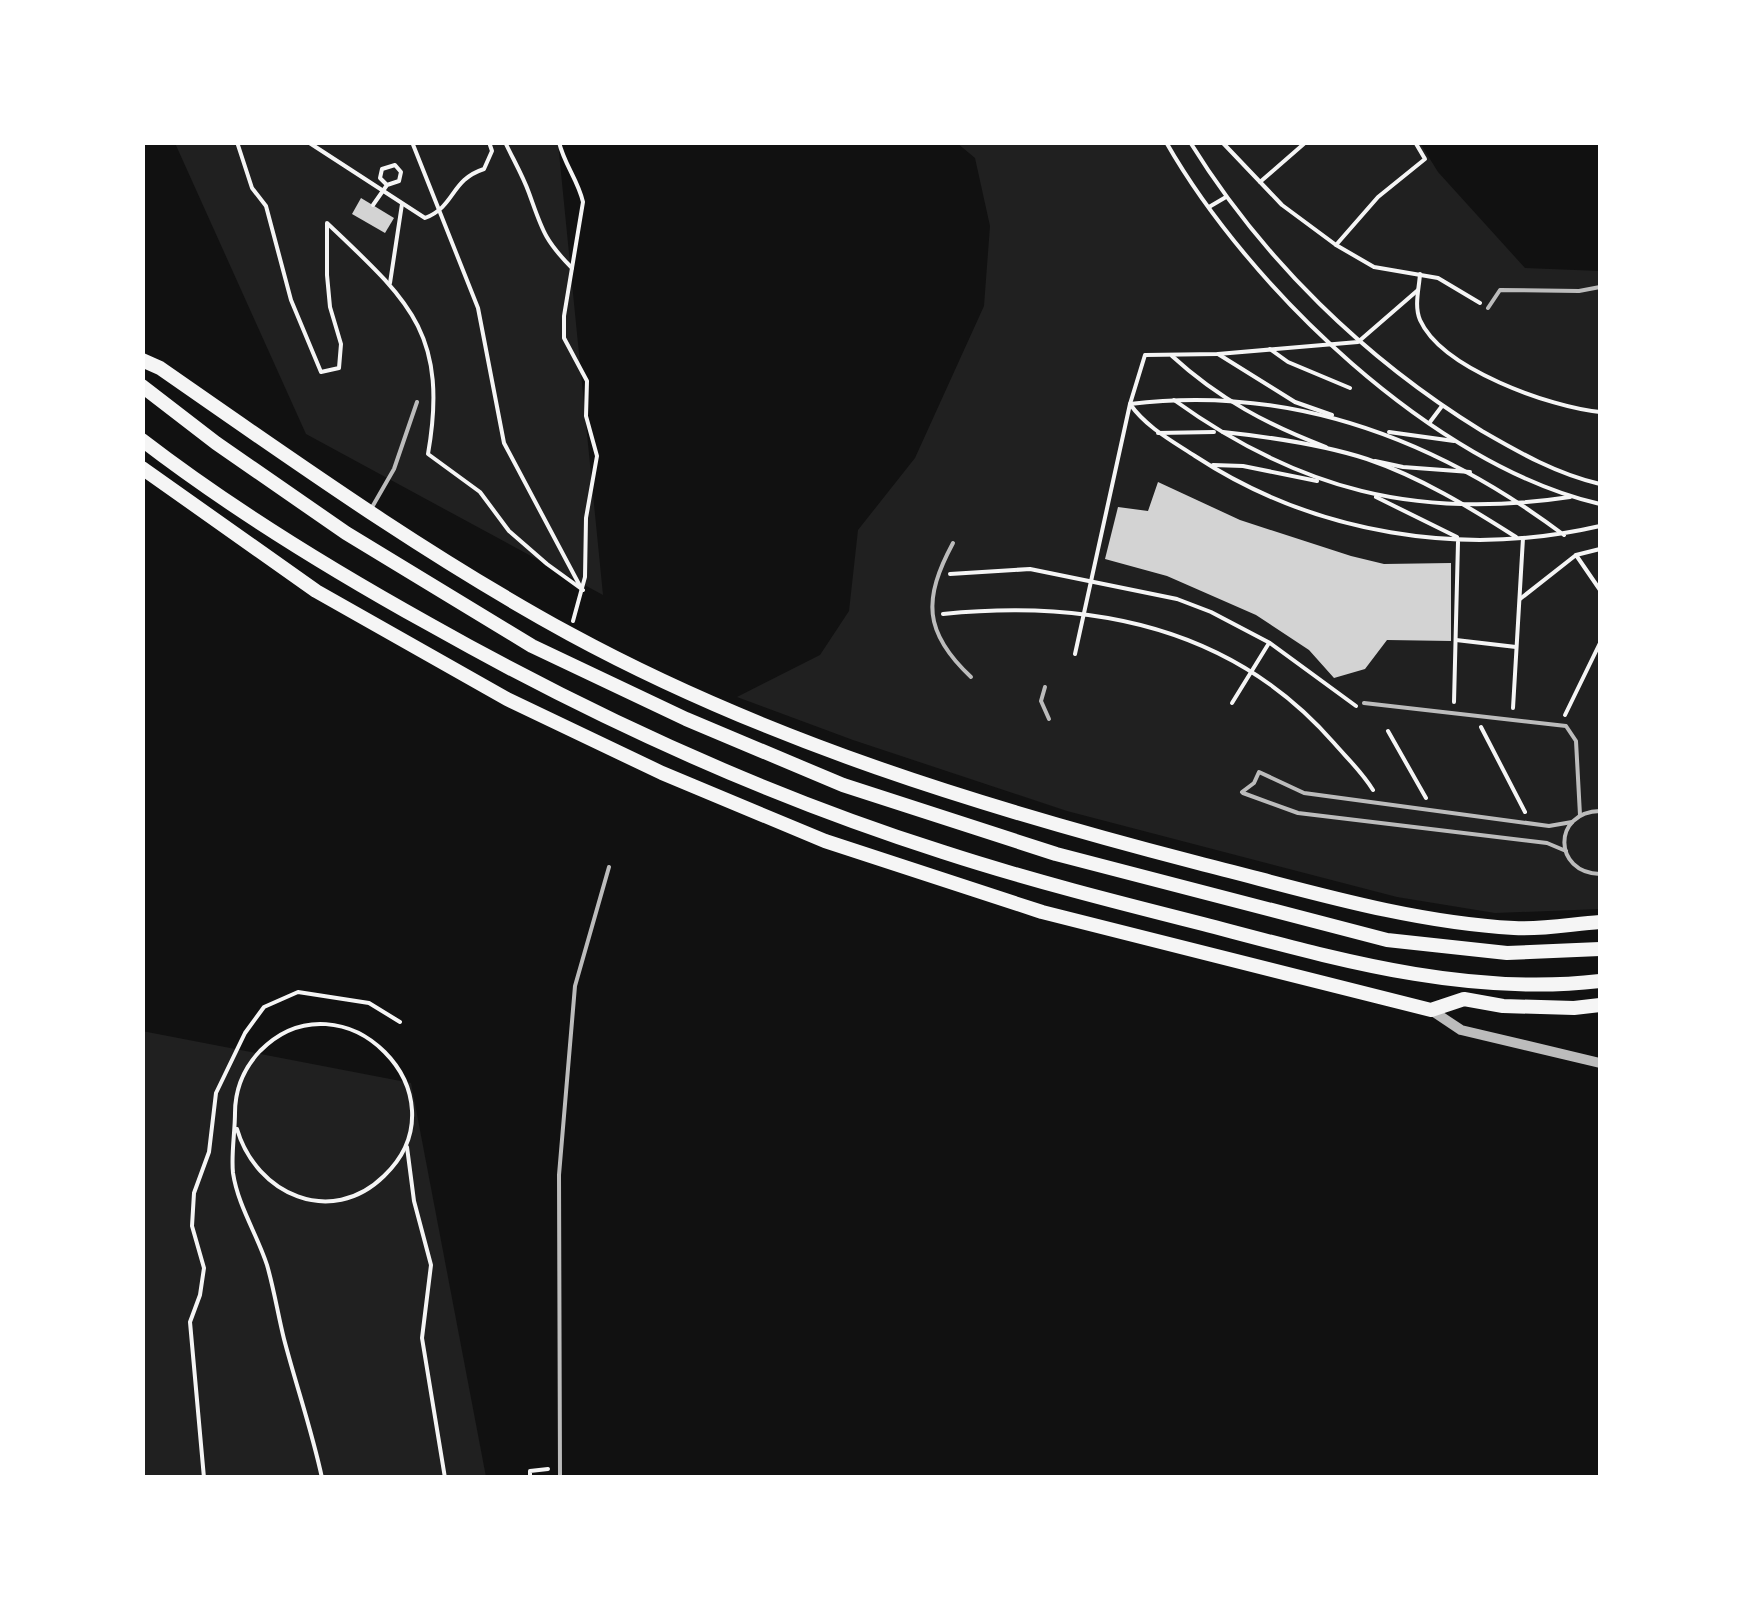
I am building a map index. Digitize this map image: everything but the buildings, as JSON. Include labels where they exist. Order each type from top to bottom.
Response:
[{"type":"main road","points":[[142,360],[160,368],[369,513],[570,634],[694,695],[851,758],[958,797],[1064,828],[1390,912],[1516,928],[1600,922]]},
{"type":"main road","points":[[142,386],[346,533],[532,646],[686,720],[842,785],[1056,854],[1387,940],[1507,952],[1600,948]]},
{"type":"main road","points":[[142,440],[190,477],[328,568],[519,675],[672,748],[834,814],[1048,884],[1382,970],[1511,984],[1600,981]]},
{"type":"main road","points":[[142,468],[316,590],[507,699],[662,773],[825,841],[1042,912],[1431,1010],[1464,998],[1503,1006],[1600,1006]]},
{"type":"street","points":[[1431,1010],[1460,1030],[1600,1063]]},
{"type":"lane","points":[[1488,308],[1500,290],[1600,287]]},
{"type":"lane","points":[[369,513],[394,469],[417,402]]},
{"type":"lane","points":[[953,543],[935,577],[932,601],[948,655],[971,677]]},
{"type":"lane","points":[[1045,686],[1041,701],[1048,719]]},
{"type":"lane","points":[[1364,703],[1561,724],[1572,731],[1576,740],[1580,815]]},
{"type":"lane","points":[[1566,851],[1547,843],[1298,813],[1242,792],[1254,783],[1259,772],[1304,794],[1549,826],[1572,822]]},
{"type":"lane","points":[[1600,811],[1580,815],[1572,822],[1564,841],[1578,868],[1600,874]]},
{"type":"lane","points":[[560,1478],[559,1175],[575,986],[609,868]]},
{"type":"path","points":[[238,142],[252,188],[266,206],[291,300],[321,372],[339,368],[341,344],[328,291],[327,223],[390,283],[410,307],[420,328],[430,361],[433,398],[428,454],[480,492],[509,530],[582,590]]},
{"type":"path","points":[[308,142],[385,188],[425,218],[441,212],[462,178],[484,169],[492,151],[489,142]]},
{"type":"path","points":[[412,142],[478,308],[504,443],[582,590]]},
{"type":"path","points":[[505,142],[529,191],[540,228],[572,268]]},
{"type":"path","points":[[559,142],[562,156],[580,186],[583,202],[564,316],[564,338],[587,381],[586,416],[598,456],[586,518],[582,590],[570,634]]},
{"type":"path","points":[[1166,142],[1209,208],[1268,281],[1329,343],[1430,422],[1513,474],[1600,504]]},
{"type":"path","points":[[1190,142],[1226,197],[1286,269],[1358,342],[1442,406],[1522,455],[1600,484]]},
{"type":"path","points":[[1222,142],[1282,206],[1336,245],[1374,267],[1438,278],[1488,308]]},
{"type":"path","points":[[1260,183],[1306,142]]},
{"type":"path","points":[[1336,245],[1378,197],[1425,159],[1415,142]]},
{"type":"path","points":[[372,205],[385,188],[402,177],[395,165],[382,169],[380,178],[385,188]]},
{"type":"path","points":[[1209,208],[1226,197]]},
{"type":"path","points":[[390,283],[402,204]]},
{"type":"path","points":[[1420,273],[1416,308],[1432,338],[1499,382],[1546,402],[1600,412]]},
{"type":"path","points":[[1075,654],[1130,404],[1145,355],[1218,354],[1358,342],[1418,290]]},
{"type":"path","points":[[1270,349],[1288,362],[1350,388]]},
{"type":"path","points":[[1218,354],[1295,402],[1380,430],[1458,441]]},
{"type":"path","points":[[1172,356],[1228,402],[1278,428],[1342,453]]},
{"type":"path","points":[[1130,404],[1174,400],[1228,402],[1273,406],[1348,421]]},
{"type":"path","points":[[1174,400],[1218,432],[1262,456],[1334,484]]},
{"type":"path","points":[[1130,404],[1158,433],[1208,465],[1257,491],[1349,526],[1460,539],[1564,534],[1600,526]]},
{"type":"path","points":[[1430,422],[1442,406]]},
{"type":"path","points":[[1380,430],[1471,472],[1564,534]]},
{"type":"path","points":[[1158,433],[1267,436],[1403,467],[1471,472]]},
{"type":"path","points":[[1366,458],[1465,505],[1520,537]]},
{"type":"path","points":[[1208,465],[1285,472],[1367,493],[1465,505],[1524,504],[1571,497]]},
{"type":"path","points":[[1367,493],[1460,539]]},
{"type":"path","points":[[1513,718],[1520,537]]},
{"type":"path","points":[[1454,712],[1460,539]]},
{"type":"path","points":[[1520,600],[1576,554],[1600,550]]},
{"type":"path","points":[[1576,554],[1600,590]]},
{"type":"path","points":[[935,577],[1030,568],[1178,599],[1270,642],[1356,706],[1364,703]]},
{"type":"path","points":[[934,615],[1032,609],[1083,612],[1167,632],[1199,644],[1280,691],[1325,732],[1366,779],[1381,804]]},
{"type":"path","points":[[1456,640],[1517,647]]},
{"type":"path","points":[[1232,703],[1270,642]]},
{"type":"path","points":[[1561,724],[1600,643]]},
{"type":"path","points":[[1475,714],[1531,823]]},
{"type":"path","points":[[1388,731],[1433,810]]},
{"type":"path","points":[[204,1478],[190,1322],[204,1268],[192,1226],[194,1193],[209,1152],[216,1093],[245,1033],[264,1007],[298,992],[369,1003],[400,1022]]},
{"type":"path","points":[[322,1478],[266,1264],[233,1172],[236,1098],[246,1069],[279,1036],[324,1024],[367,1036],[391,1056],[410,1097],[407,1142],[414,1200],[431,1264],[422,1338],[445,1478]]},
{"type":"path","points":[[237,1130],[248,1158],[268,1181],[294,1196],[324,1201],[355,1195],[381,1180],[407,1142]]},
{"type":"path","points":[[530,1478],[530,1471],[560,1468]]},
{"type":"shaded area","points":[[175,143],[558,143],[603,595],[306,434]]},
{"type":"shaded area","points":[[957,143],[1420,143],[1438,172],[1525,268],[1600,271],[1600,909],[1495,913],[1397,897],[1067,811],[737,697],[820,655],[849,611],[858,530],[915,458],[984,306],[990,226],[975,158]]},
{"type":"shaded area","points":[[142,1031],[411,1083],[486,1477],[143,1477]]}]
